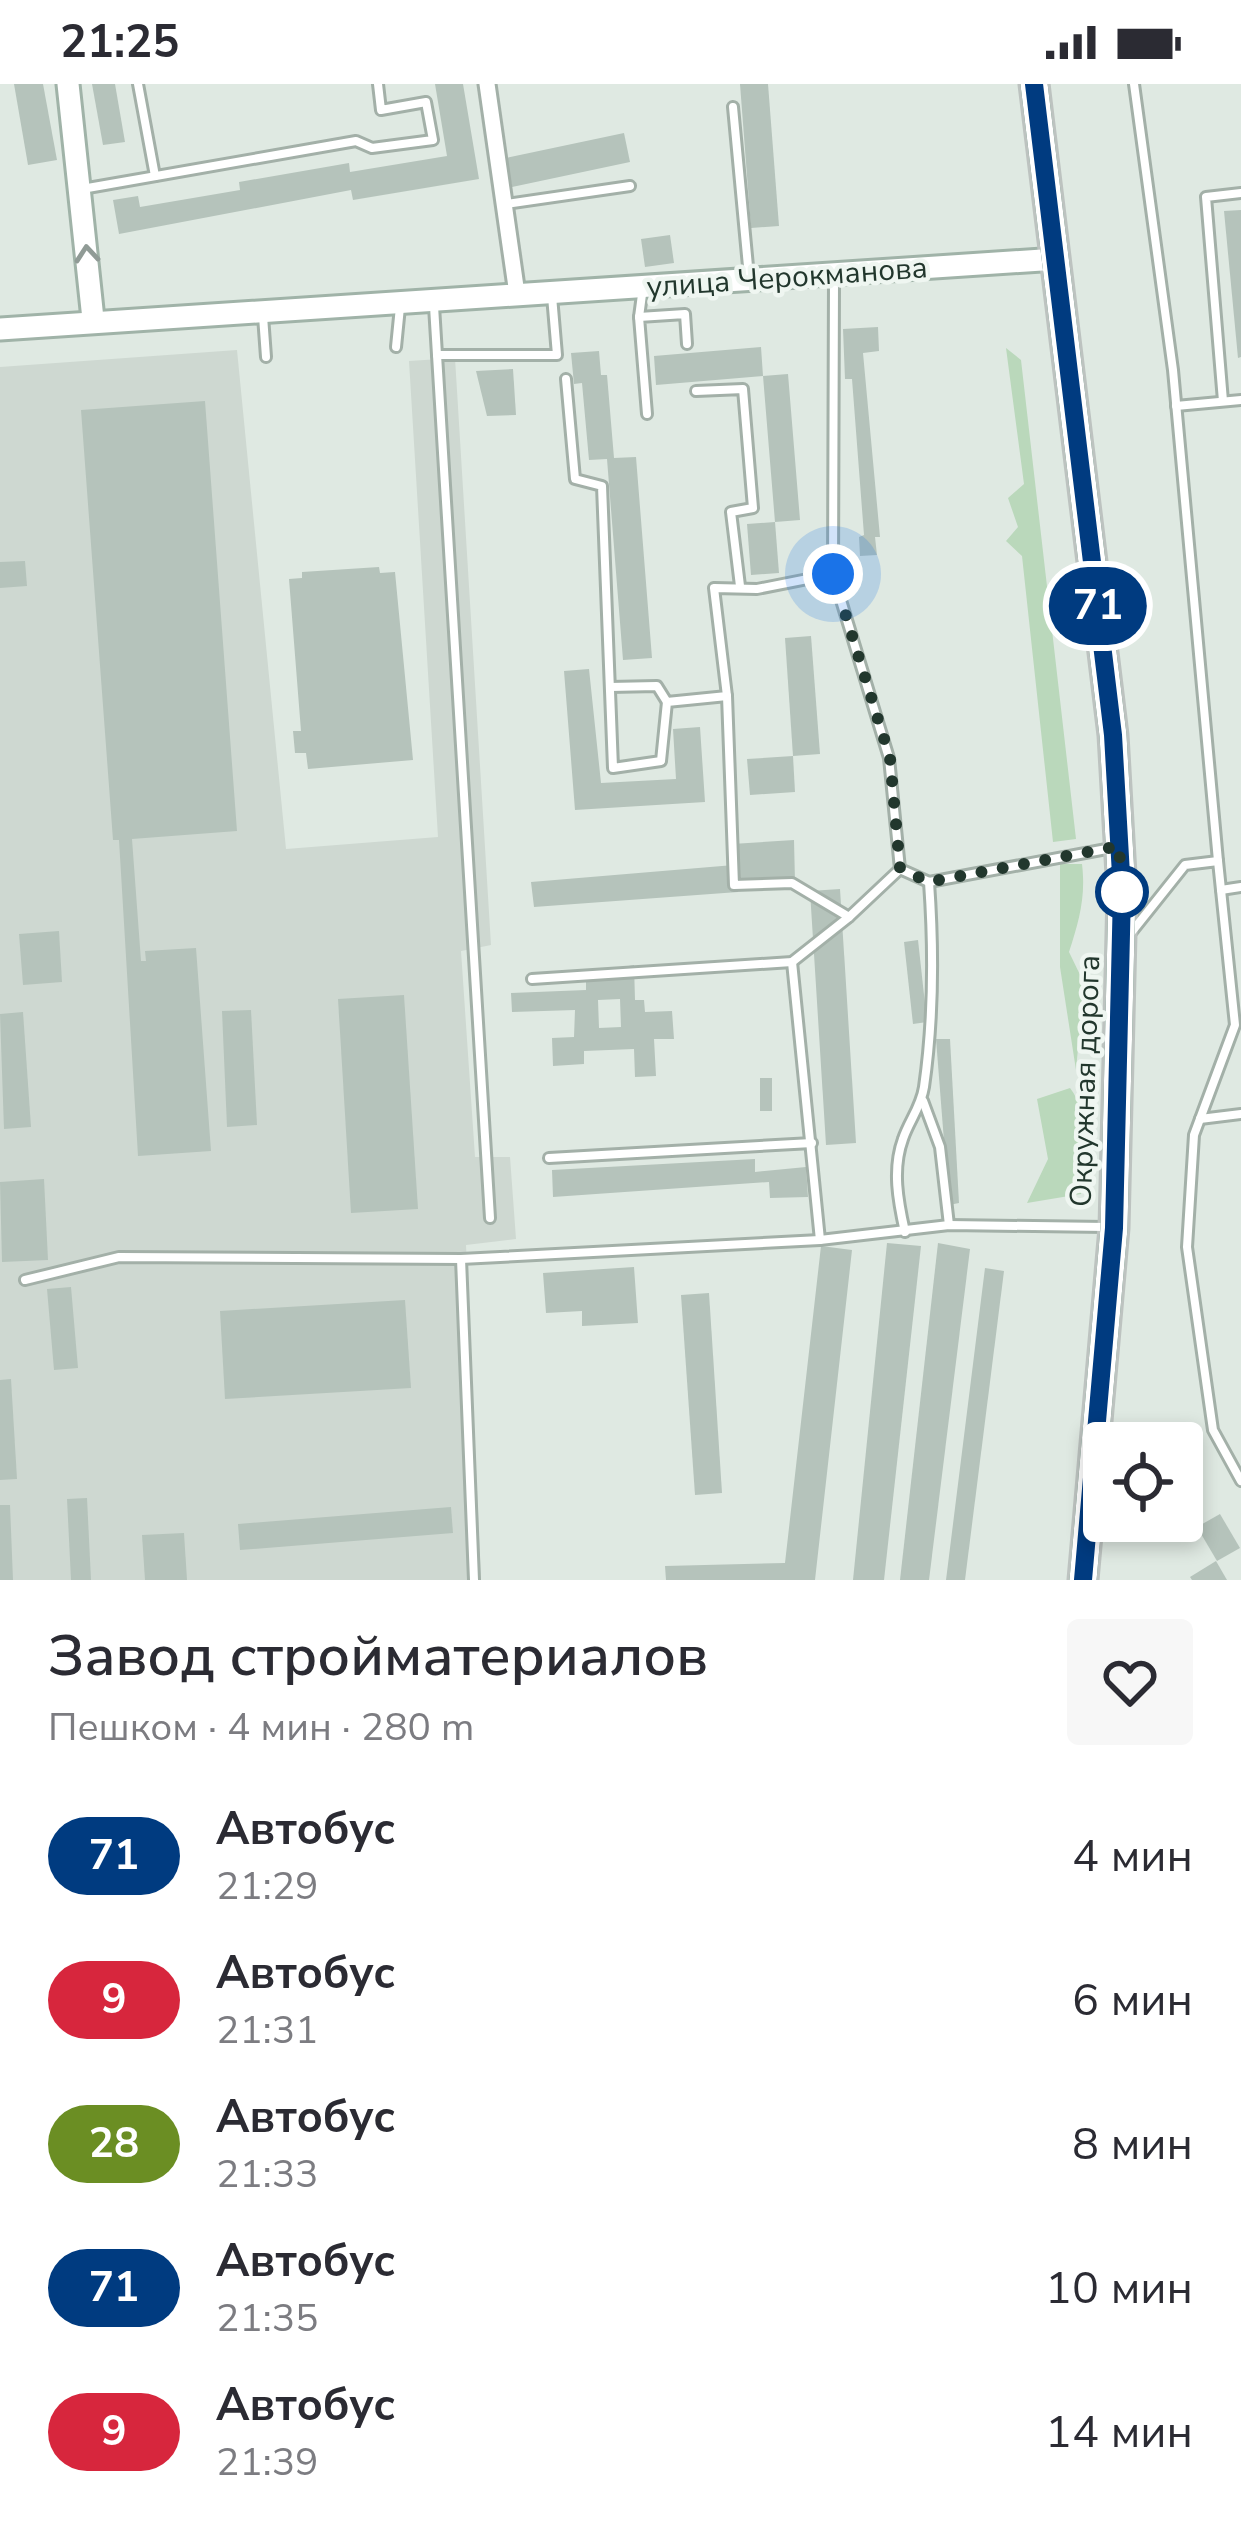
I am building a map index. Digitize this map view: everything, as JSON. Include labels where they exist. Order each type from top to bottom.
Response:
[{"type":"highway","name":"Окружная дорога","points":[[1034,84],[1113,735],[1119,846],[1114,1228],[1083,1580]]},
{"type":"street","points":[[68,84],[93,319]]},
{"type":"street","points":[[487,84],[517,294]]},
{"type":"street","name":"улица Черокманова","points":[[0,329],[93,319],[1057,259]]},
{"type":"lane","points":[[137,84],[155,176]]},
{"type":"lane","points":[[82,189],[356,141],[372,148],[433,140],[426,102],[381,110],[377,84]]},
{"type":"lane","points":[[1135,84],[1176,406],[1235,1025],[1194,1135],[1187,1247],[1213,1430],[1241,1481]]},
{"type":"lane","points":[[734,107],[749,277]]},
{"type":"lane","points":[[506,205],[629,186]]},
{"type":"lane","points":[[1223,401],[1206,197],[1241,194]]},
{"type":"lane","points":[[834,274],[833,574],[890,758],[900,868]]},
{"type":"lane","points":[[643,286],[639,317],[647,414]]},
{"type":"lane","points":[[437,355],[557,355],[552,291]]},
{"type":"lane","points":[[433,298],[490,1218]]},
{"type":"lane","points":[[396,347],[401,300]]},
{"type":"lane","points":[[262,309],[266,357]]},
{"type":"lane","points":[[639,317],[685,314],[687,344]]},
{"type":"lane","points":[[566,380],[575,479],[602,487],[613,768],[661,760],[667,702],[657,686],[610,687]]},
{"type":"lane","points":[[697,391],[743,388],[753,508],[731,512],[740,586]]},
{"type":"lane","points":[[1176,406],[1241,400]]},
{"type":"lane","points":[[833,574],[758,589],[714,588],[727,696],[734,885],[792,883],[849,917]]},
{"type":"lane","points":[[667,702],[727,696]]},
{"type":"lane","points":[[900,868],[928,882],[1119,846]]},
{"type":"lane","points":[[1121,945],[1185,865],[1218,861]]},
{"type":"lane","points":[[532,979],[792,962],[900,868]]},
{"type":"lane","points":[[904,1232],[896,1188],[901,1143],[922,1099],[935,974],[928,882]]},
{"type":"lane","points":[[1221,890],[1241,887]]},
{"type":"lane","points":[[792,962],[820,1240]]},
{"type":"lane","points":[[922,1099],[940,1148],[950,1225]]},
{"type":"lane","points":[[1200,1119],[1241,1114]]},
{"type":"lane","points":[[549,1158],[812,1143]]},
{"type":"lane","points":[[25,1280],[119,1257],[461,1259],[820,1240],[950,1225],[1114,1228]]},
{"type":"lane","points":[[461,1259],[474,1580]]},
{"type":"shaded area","points":[[237,350],[286,849],[438,837],[409,361],[455,358],[491,945],[461,951],[475,1157],[510,1157],[516,1239],[466,1245],[481,1580],[0,1580],[0,367]]},
{"type":"green space","points":[[1006,348],[1021,360],[1076,839],[1053,842],[1022,556],[1006,541],[1018,527],[1008,498],[1024,484]]},
{"type":"green space","points":[[1060,864],[1082,864],[1083,876],[1081,909],[1069,952],[1084,983],[1076,1070],[1060,967]]},
{"type":"green space","points":[[1070,1088],[1081,1111],[1086,1139],[1081,1194],[1027,1203],[1048,1159],[1037,1099]]},
{"type":"building","points":[[14,84],[43,84],[57,160],[28,165]]},
{"type":"building","points":[[92,84],[115,84],[125,142],[103,145]]},
{"type":"building","points":[[435,84],[463,84],[479,179],[353,200],[351,190],[119,234],[113,200],[138,196],[140,207],[240,190],[239,182],[349,163],[350,172],[447,156]]},
{"type":"building","points":[[740,84],[768,84],[779,226],[751,228]]},
{"type":"building","points":[[624,133],[630,162],[512,187],[506,158]]},
{"type":"building","points":[[1241,210],[1241,357],[1238,358],[1224,211]]},
{"type":"building","points":[[670,235],[674,263],[645,267],[641,239]]},
{"type":"building","points":[[878,327],[879,351],[863,353],[880,537],[875,537],[877,555],[860,556],[859,537],[864,535],[852,379],[845,379],[843,329]]},
{"type":"building","points":[[761,347],[763,376],[656,385],[654,356]]},
{"type":"building","points":[[599,351],[601,375],[607,375],[614,458],[636,457],[652,658],[623,660],[607,459],[589,460],[582,383],[574,384],[571,353]]},
{"type":"building","points":[[513,369],[516,415],[487,416],[476,371]]},
{"type":"building","points":[[788,374],[800,520],[775,522],[763,376]]},
{"type":"building","points":[[205,401],[237,831],[132,839],[141,961],[146,961],[145,951],[196,948],[211,1151],[138,1156],[119,840],[113,840],[81,410]]},
{"type":"building","points":[[775,522],[779,573],[751,575],[747,524]]},
{"type":"building","points":[[25,561],[27,586],[0,588],[0,562]]},
{"type":"building","points":[[379,567],[380,573],[395,572],[413,760],[308,769],[306,753],[295,753],[293,731],[301,731],[289,579],[302,578],[302,572]]},
{"type":"building","points":[[811,636],[820,754],[793,756],[785,638]]},
{"type":"building","points":[[589,669],[601,783],[676,779],[673,729],[700,727],[705,802],[575,810],[564,671]]},
{"type":"building","points":[[793,756],[795,792],[750,795],[747,759]]},
{"type":"building","points":[[794,840],[795,882],[737,886],[738,892],[534,907],[531,882],[734,865],[732,844]]},
{"type":"building","points":[[840,889],[856,1143],[826,1145],[810,891]]},
{"type":"building","points":[[59,931],[62,982],[23,985],[19,934]]},
{"type":"building","points":[[918,940],[927,1022],[913,1024],[904,942]]},
{"type":"building","points":[[634,965],[635,1000],[644,1000],[645,1012],[672,1011],[674,1039],[654,1039],[656,1076],[635,1077],[634,1049],[584,1051],[584,1064],[553,1066],[552,1038],[574,1037],[575,1010],[512,1012],[511,993],[586,990],[586,974]],"holes":[[[620,999],[621,1027],[599,1028],[598,1000]]]},
{"type":"building","points":[[404,995],[418,1209],[351,1213],[338,999]]},
{"type":"building","points":[[251,1010],[257,1125],[227,1127],[222,1011]]},
{"type":"building","points":[[23,1012],[31,1127],[4,1129],[0,1014]]},
{"type":"building","points":[[936,1039],[950,1039],[959,1203],[949,1205]]},
{"type":"building","points":[[760,1078],[772,1078],[772,1111],[760,1111]]},
{"type":"building","points":[[755,1159],[755,1172],[806,1167],[808,1197],[770,1198],[769,1182],[553,1197],[552,1170]]},
{"type":"building","points":[[44,1179],[48,1260],[2,1262],[0,1182]]},
{"type":"building","points":[[887,1243],[921,1246],[884,1580],[853,1580]]},
{"type":"building","points":[[938,1243],[970,1249],[929,1580],[900,1580]]},
{"type":"building","points":[[821,1246],[852,1250],[815,1580],[666,1580],[665,1566],[785,1563]]},
{"type":"building","points":[[634,1267],[638,1323],[582,1326],[582,1311],[546,1313],[543,1273]]},
{"type":"building","points":[[985,1268],[1004,1271],[965,1580],[946,1580]]},
{"type":"building","points":[[71,1287],[78,1368],[54,1370],[47,1289]]},
{"type":"building","points":[[709,1293],[722,1493],[695,1495],[681,1295]]},
{"type":"building","points":[[405,1300],[411,1388],[225,1399],[220,1311]]},
{"type":"building","points":[[11,1379],[17,1479],[0,1480],[0,1380]]},
{"type":"building","points":[[87,1498],[91,1580],[71,1580],[67,1499]]},
{"type":"building","points":[[0,1505],[10,1505],[13,1580],[0,1580]]},
{"type":"building","points":[[451,1507],[453,1533],[240,1550],[238,1524]]},
{"type":"building","points":[[1220,1514],[1240,1548],[1217,1561],[1203,1537],[1203,1524]]},
{"type":"building","points":[[184,1533],[187,1580],[145,1580],[142,1535]]},
{"type":"building","points":[[1216,1561],[1227,1580],[1192,1580],[1190,1577]]},
{"type":"bus line","name":"71","points":[[1034,84],[1113,735],[1122,892],[1114,1228],[1083,1580]]},
{"type":"route","points":[[833,574],[890,758],[900,868],[928,882],[1119,846],[1122,892]]}]
